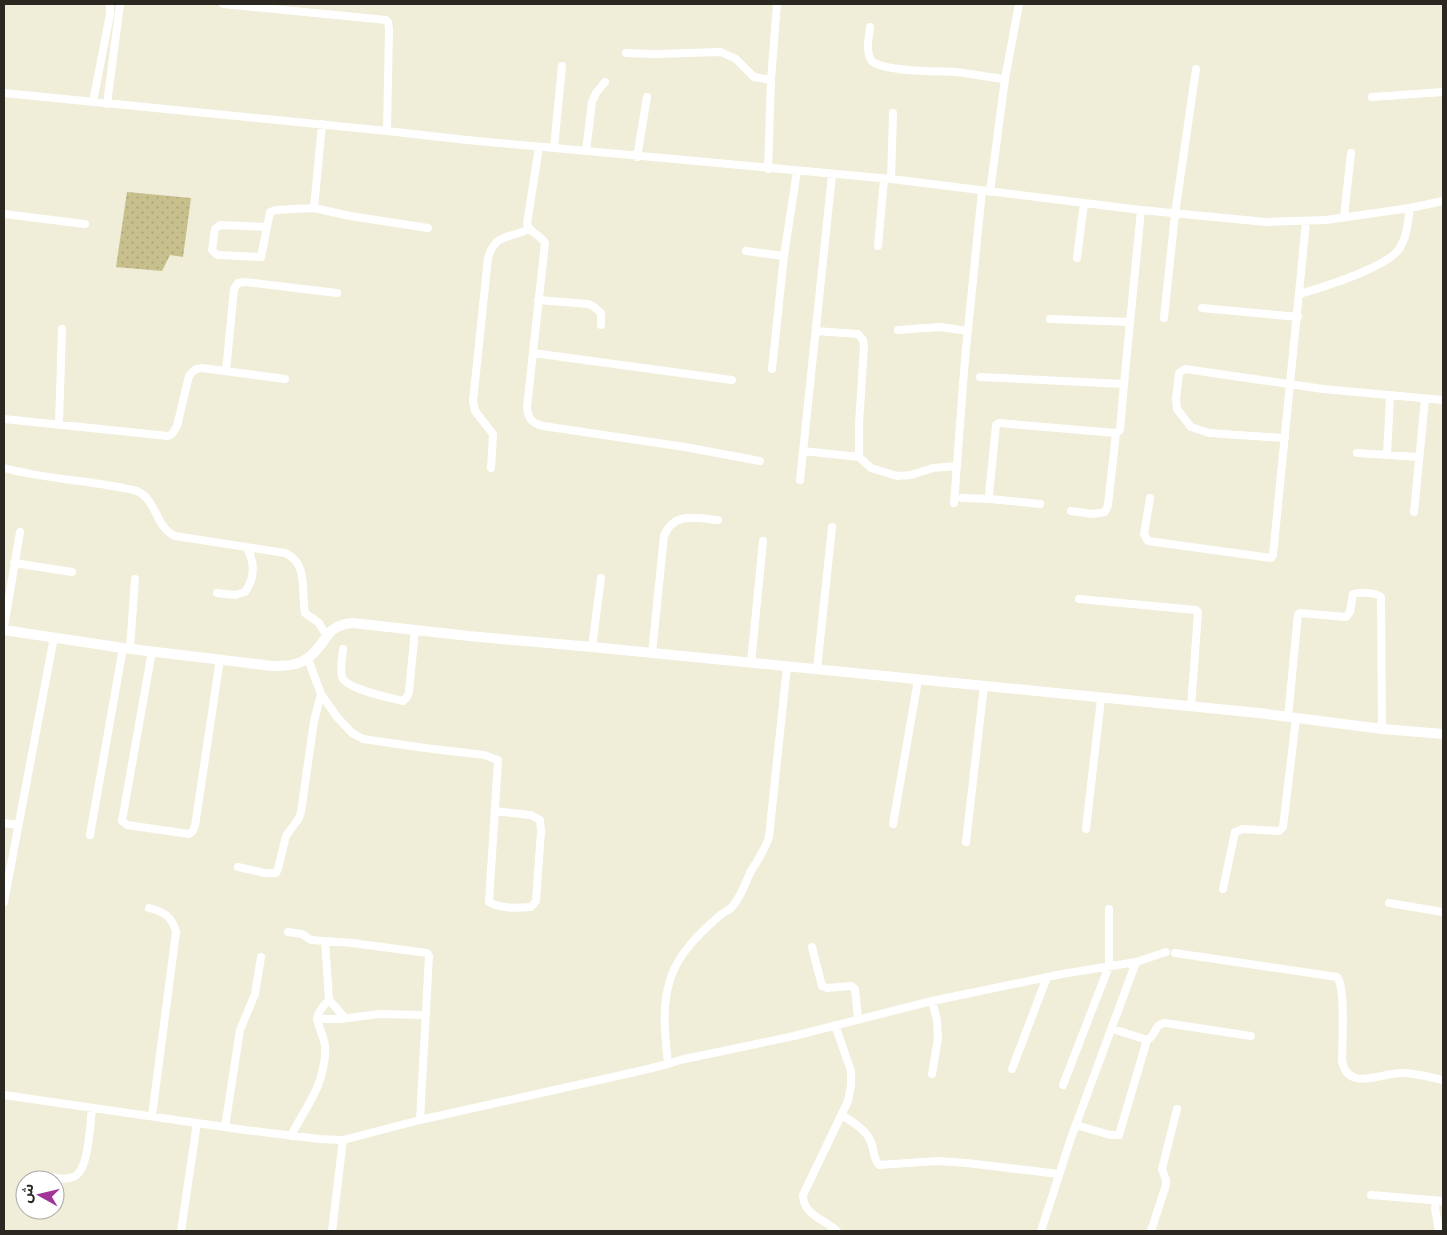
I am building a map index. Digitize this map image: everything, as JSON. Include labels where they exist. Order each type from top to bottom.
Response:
[{"type":"street","points":[[93,102],[110,14],[110,4]]},
{"type":"street","points":[[107,104],[120,4]]},
{"type":"street","points":[[223,4],[382,19],[388,22],[390,29],[386,130]]},
{"type":"street","points":[[768,169],[771,80],[777,4]]},
{"type":"street","points":[[990,192],[1005,79],[1019,4]]},
{"type":"street","points":[[870,27],[868,52],[871,60],[877,64],[894,68],[956,72],[1005,79]]},
{"type":"street","points":[[626,53],[721,52],[736,59],[754,77],[771,80]]},
{"type":"street","points":[[554,148],[562,66]]},
{"type":"street","points":[[1164,318],[1175,214],[1196,69]]},
{"type":"street","points":[[586,151],[592,102],[596,93],[605,82]]},
{"type":"street","points":[[1372,97],[1443,92]]},
{"type":"street","points":[[4,93],[386,130],[637,157],[888,180],[1175,214],[1266,222],[1306,222],[1410,208],[1443,201]]},
{"type":"street","points":[[637,157],[647,97]]},
{"type":"street","points":[[878,246],[888,180],[893,113]]},
{"type":"street","points":[[314,208],[322,124]]},
{"type":"street","points":[[529,229],[528,216],[539,147]]},
{"type":"street","points":[[1344,217],[1351,153]]},
{"type":"street","points":[[772,369],[784,256],[797,171]]},
{"type":"street","points":[[800,480],[832,175]]},
{"type":"street","points":[[954,503],[982,191]]},
{"type":"street","points":[[1077,258],[1084,203]]},
{"type":"street","points":[[266,227],[220,225],[215,229],[212,250],[217,254],[261,257],[268,216],[272,210],[314,208],[350,216],[428,228]]},
{"type":"street","points":[[1300,294],[1336,283],[1383,262],[1395,254],[1400,247],[1406,229],[1410,208]]},
{"type":"street","points":[[1071,511],[1092,514],[1105,512],[1108,505],[1116,433],[1120,430],[1141,210]]},
{"type":"street","points":[[4,214],[85,224]]},
{"type":"street","points":[[1150,498],[1144,534],[1148,540],[1272,558],[1298,317],[1306,222]]},
{"type":"street","points":[[529,229],[542,238],[545,243],[532,353],[528,414],[531,420],[537,424],[760,460]]},
{"type":"street","points":[[491,468],[493,434],[475,411],[473,401],[488,258],[495,242],[529,229]]},
{"type":"street","points":[[746,251],[784,256]]},
{"type":"street","points":[[226,371],[234,289],[238,283],[245,282],[337,293]]},
{"type":"street","points":[[538,300],[593,306],[600,313],[601,325]]},
{"type":"street","points":[[1202,308],[1298,317]]},
{"type":"street","points":[[1050,319],[1130,322]]},
{"type":"street","points":[[898,330],[940,327],[968,331]]},
{"type":"street","points":[[59,424],[62,329]]},
{"type":"street","points":[[816,331],[858,334],[863,340],[864,357],[859,424],[859,457]]},
{"type":"street","points":[[532,353],[732,380]]},
{"type":"street","points":[[4,418],[168,436],[172,434],[177,426],[189,376],[192,371],[202,368],[285,379]]},
{"type":"street","points":[[1285,438],[1209,433],[1191,427],[1176,409],[1179,374],[1185,369],[1323,390],[1443,400]]},
{"type":"street","points":[[980,377],[1124,384]]},
{"type":"street","points":[[1388,455],[1390,396]]},
{"type":"street","points":[[1414,512],[1425,399]]},
{"type":"street","points":[[990,499],[988,495],[996,425],[999,423],[1116,433]]},
{"type":"street","points":[[803,451],[859,457],[871,468],[897,476],[911,475],[933,468],[957,466]]},
{"type":"street","points":[[1357,453],[1419,457]]},
{"type":"street","points":[[4,468],[43,476],[82,480],[136,491],[144,494],[161,524],[176,536],[285,553],[296,559],[301,572],[305,613],[319,623],[326,635]]},
{"type":"street","points":[[962,498],[1040,504]]},
{"type":"street","points":[[652,653],[664,536],[668,526],[675,521],[686,518],[718,520]]},
{"type":"street","points":[[817,669],[832,527]]},
{"type":"street","points":[[20,532],[4,628],[127,648],[284,666],[308,659],[318,649],[326,635],[335,627],[353,623],[1292,717],[1382,729],[1443,734]]},
{"type":"street","points":[[751,663],[763,541]]},
{"type":"street","points":[[217,593],[234,595],[245,592],[254,566],[247,548]]},
{"type":"street","points":[[14,563],[72,572]]},
{"type":"street","points":[[592,647],[601,578]]},
{"type":"street","points":[[90,835],[127,648],[135,579]]},
{"type":"street","points":[[1223,890],[1235,832],[1243,829],[1279,830],[1283,827],[1298,614],[1346,617],[1350,612],[1353,594],[1377,594],[1381,597],[1382,729]]},
{"type":"street","points":[[1079,599],[1196,610],[1198,612],[1191,707]]},
{"type":"street","points":[[343,649],[342,676],[346,683],[388,698],[403,700],[408,697],[409,692],[415,630]]},
{"type":"street","points":[[4,902],[54,637]]},
{"type":"street","points":[[152,651],[122,821],[127,825],[189,834],[196,826],[220,659]]},
{"type":"street","points":[[308,659],[321,694],[336,716],[352,733],[363,739],[484,755],[498,760],[488,902],[496,906],[531,908],[536,901],[541,831],[540,820],[531,815],[495,811]]},
{"type":"street","points":[[668,1064],[665,1034],[666,993],[677,962],[696,938],[719,916],[731,908],[762,855],[769,837],[787,666]]},
{"type":"street","points":[[893,824],[918,680]]},
{"type":"street","points":[[966,842],[984,686]]},
{"type":"street","points":[[238,867],[272,874],[276,873],[278,869],[286,836],[301,812],[314,721],[321,694]]},
{"type":"street","points":[[1086,829],[1101,699]]},
{"type":"street","points":[[4,823],[18,825]]},
{"type":"street","points":[[1389,903],[1443,912]]},
{"type":"street","points":[[149,908],[162,911],[170,917],[174,922],[176,932],[152,1116]]},
{"type":"street","points":[[1063,1085],[1109,966],[1109,910]]},
{"type":"street","points":[[288,932],[302,934],[311,940],[352,943],[427,953],[429,956],[420,1120]]},
{"type":"street","points":[[325,942],[330,1000],[344,1018]]},
{"type":"street","points":[[812,947],[822,986],[827,988],[851,986],[855,989],[858,1020]]},
{"type":"street","points":[[4,1095],[292,1136],[343,1140],[420,1120],[680,1060],[794,1036],[932,1002],[1047,977],[1136,962],[1166,952]]},
{"type":"street","points":[[1175,953],[1337,977],[1341,981],[1342,994],[1342,1061],[1348,1074],[1365,1080],[1388,1074],[1409,1073],[1443,1080]]},
{"type":"street","points":[[225,1127],[240,1030],[255,994],[262,957]]},
{"type":"street","points":[[1041,1231],[1076,1125],[1113,1029],[1136,962]]},
{"type":"street","points":[[1012,1069],[1047,977]]},
{"type":"street","points":[[292,1136],[320,1080],[325,1057],[325,1046],[317,1019],[321,1008],[330,1000]]},
{"type":"street","points":[[932,1002],[937,1020],[938,1038],[932,1074]]},
{"type":"street","points":[[317,1019],[379,1014],[426,1015]]},
{"type":"street","points":[[1076,1125],[1110,1135],[1119,1135],[1147,1040],[1151,1038],[1160,1023],[1251,1036]]},
{"type":"street","points":[[835,1025],[851,1071],[851,1085],[848,1101],[803,1195],[803,1202],[806,1209],[837,1231]]},
{"type":"street","points":[[1113,1029],[1147,1040]]},
{"type":"street","points":[[65,1179],[75,1177],[80,1173],[85,1160],[92,1108]]},
{"type":"street","points":[[1151,1231],[1166,1185],[1162,1169],[1177,1109]]},
{"type":"street","points":[[842,1115],[860,1128],[869,1138],[875,1160],[879,1164],[936,1161],[1059,1174]]},
{"type":"street","points":[[181,1231],[197,1123]]},
{"type":"street","points":[[332,1231],[343,1140]]},
{"type":"street","points":[[1371,1195],[1440,1201]]},
{"type":"street","points":[[1439,1231],[1435,1208],[1440,1201]]},
{"type":"shaded area","points":[[127,192],[191,198],[183,257],[170,255],[162,271],[116,267]]}]
